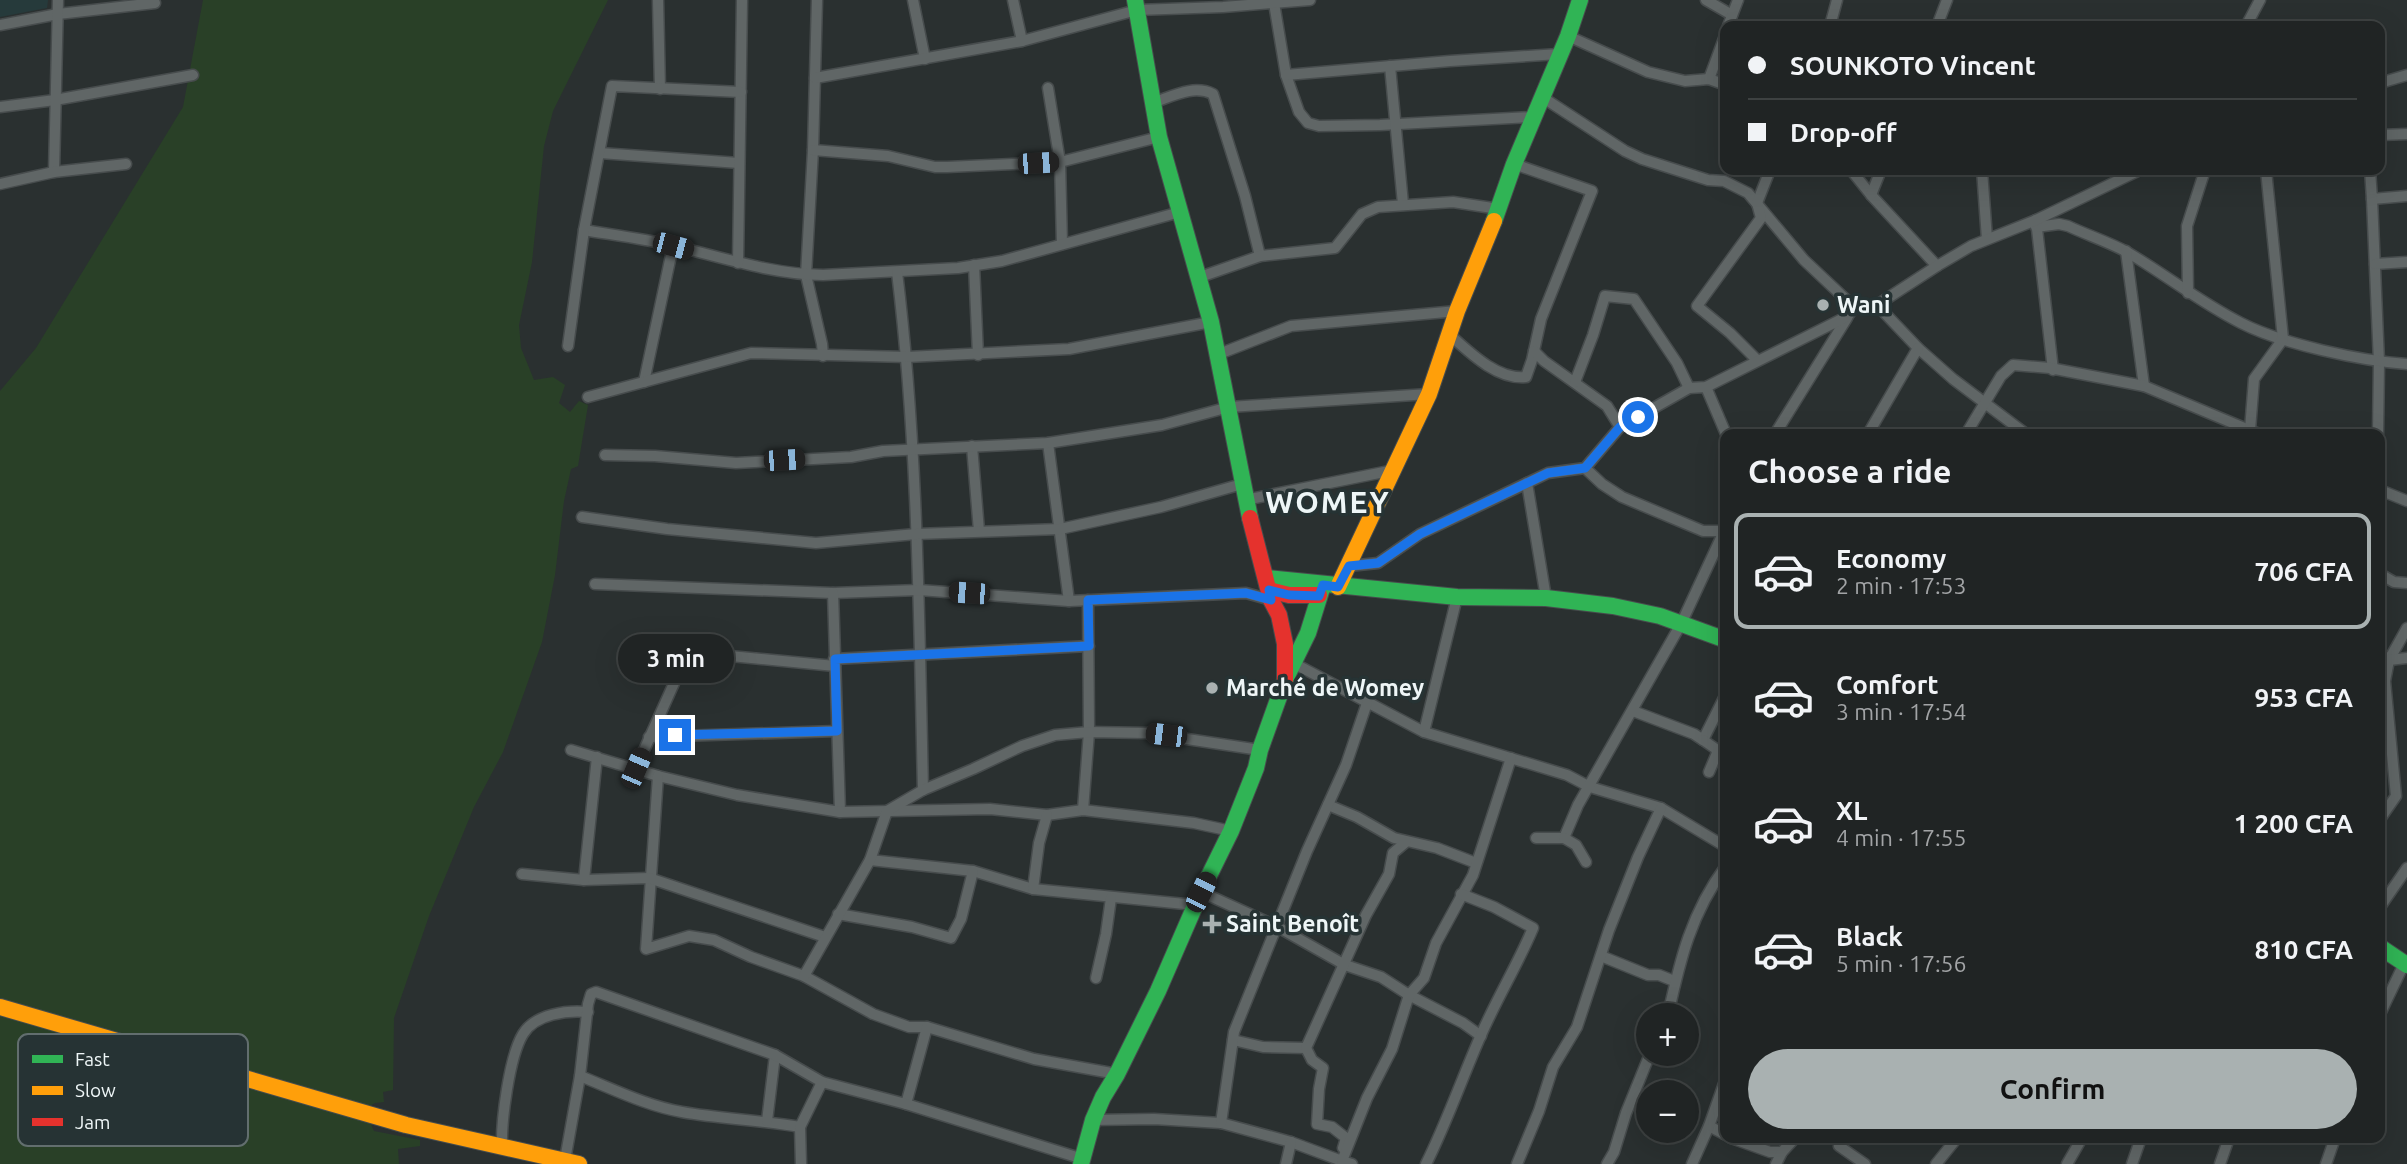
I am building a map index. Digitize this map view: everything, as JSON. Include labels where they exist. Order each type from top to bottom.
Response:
[{"type":"main road","points":[[1082,1161],[1103,1097],[1158,991],[1231,831],[1256,768],[1285,680],[1295,664],[1327,589],[1349,566],[1429,394],[1448,334],[1580,0]]},
{"type":"main road","points":[[1136,5],[1159,137],[1200,277],[1219,354],[1243,492],[1269,589],[1279,615],[1285,644],[1285,680]]},
{"type":"main road","points":[[1269,589],[1289,595],[1327,589],[1457,597],[1546,598],[1613,606],[1681,624],[1720,638]]},
{"type":"main road","points":[[2385,950],[2406,965]]},
{"type":"main road","points":[[0,1007],[93,1034]]},
{"type":"main road","points":[[248,1079],[406,1125],[572,1162]]},
{"type":"street","points":[[54,172],[58,0]]},
{"type":"street","points":[[658,0],[660,89]]},
{"type":"street","points":[[738,263],[742,0]]},
{"type":"street","points":[[817,0],[806,275],[822,344],[822,356]]},
{"type":"street","points":[[913,0],[925,59]]},
{"type":"street","points":[[1013,0],[1022,41]]},
{"type":"street","points":[[815,78],[1022,41],[1136,5],[1310,0]]},
{"type":"street","points":[[1706,0],[1730,21],[1738,0]]},
{"type":"street","points":[[1831,21],[1837,0]]},
{"type":"street","points":[[1939,21],[1947,0]]},
{"type":"street","points":[[2248,21],[2256,2]]},
{"type":"street","points":[[0,25],[155,3]]},
{"type":"street","points":[[1274,3],[1286,75],[1299,112],[1308,123],[1319,126],[1395,124],[1534,117]]},
{"type":"street","points":[[1568,36],[1648,72],[1685,81],[1709,79],[1720,83]]},
{"type":"street","points":[[1709,79],[1720,49]]},
{"type":"street","points":[[1286,75],[1559,54]]},
{"type":"street","points":[[1390,66],[1403,204]]},
{"type":"street","points":[[0,107],[193,75]]},
{"type":"street","points":[[2385,82],[2407,75]]},
{"type":"street","points":[[568,346],[584,230],[612,86],[741,92]]},
{"type":"street","points":[[1048,89],[1060,162],[1062,244]]},
{"type":"street","points":[[1152,103],[1193,90],[1213,94],[1245,196],[1260,256]]},
{"type":"street","points":[[1542,97],[1625,151],[1642,159],[1708,180],[1724,181],[1748,193],[1851,312]]},
{"type":"street","points":[[2385,135],[2407,134]]},
{"type":"street","points":[[813,150],[888,156],[935,167],[1060,162],[1159,137]]},
{"type":"street","points":[[600,153],[739,163]]},
{"type":"street","points":[[0,184],[54,172],[126,164]]},
{"type":"street","points":[[1448,334],[1467,351],[1512,378],[1526,377],[1535,351],[1541,319],[1592,191],[1514,164]]},
{"type":"street","points":[[1758,360],[1697,306],[1761,218],[1758,203],[1768,175]]},
{"type":"street","points":[[1855,175],[1937,266]]},
{"type":"street","points":[[1871,195],[1879,175]]},
{"type":"street","points":[[1982,175],[1987,239]]},
{"type":"street","points":[[1349,566],[1378,563],[1420,534],[1548,473],[1585,468],[1620,427],[1689,388],[1706,387],[1851,312],[1877,305],[1937,266],[1987,239],[2036,223],[2130,175]]},
{"type":"street","points":[[2189,293],[2187,226],[2203,175]]},
{"type":"street","points":[[2252,429],[2254,379],[2283,340],[2266,175]]},
{"type":"street","points":[[2370,175],[2379,362],[2378,429]]},
{"type":"street","points":[[2372,199],[2407,196]]},
{"type":"street","points":[[1200,277],[1260,256],[1335,248],[1362,214],[1378,207],[1453,202],[1499,209]]},
{"type":"street","points":[[584,230],[806,275],[897,272],[1002,261],[1180,212]]},
{"type":"street","points":[[2036,223],[2068,226],[2126,251],[2242,324],[2283,340],[2379,362],[2407,365]]},
{"type":"street","points":[[2036,223],[2053,370]]},
{"type":"street","points":[[644,382],[673,246]]},
{"type":"street","points":[[2126,251],[2144,386]]},
{"type":"street","points":[[2375,264],[2407,262]]},
{"type":"street","points":[[974,265],[978,355]]},
{"type":"street","points":[[897,272],[907,357],[919,590],[923,790]]},
{"type":"street","points":[[1575,382],[1605,296],[1634,299],[1677,363],[1689,388]]},
{"type":"street","points":[[1877,305],[1918,348],[1953,379],[2020,429]]},
{"type":"street","points":[[1219,354],[1291,326],[1457,311]]},
{"type":"street","points":[[1778,429],[1851,312]]},
{"type":"street","points":[[588,397],[751,353],[907,357],[1069,349],[1211,322]]},
{"type":"street","points":[[1871,429],[1918,348]]},
{"type":"street","points":[[1535,351],[1544,361],[1607,406],[1620,427]]},
{"type":"street","points":[[1969,429],[2001,376],[2013,365],[2050,368],[2144,386],[2245,429]]},
{"type":"street","points":[[1706,387],[1724,429]]},
{"type":"street","points":[[605,455],[736,463],[1048,443],[1162,425],[1229,407],[1429,394]]},
{"type":"street","points":[[1048,443],[1069,601]]},
{"type":"street","points":[[972,446],[979,531]]},
{"type":"street","points":[[1585,468],[1602,484],[1622,497],[1703,531],[1720,529]]},
{"type":"street","points":[[582,517],[679,530],[816,543],[916,534],[1059,529],[1243,492],[1394,470]]},
{"type":"street","points":[[1527,483],[1546,598]]},
{"type":"street","points":[[2385,492],[2407,501]]},
{"type":"street","points":[[1563,838],[1578,806],[1681,624],[1720,538]]},
{"type":"street","points":[[2385,577],[2394,582],[2407,583]]},
{"type":"street","points":[[595,584],[833,593],[919,590],[1069,601],[1246,593],[1269,589]]},
{"type":"street","points":[[833,593],[840,812]]},
{"type":"street","points":[[1424,732],[1457,597]]},
{"type":"street","points":[[1083,810],[1088,732],[1088,600]]},
{"type":"street","points":[[2385,812],[2396,796],[2385,656],[2407,628]]},
{"type":"street","points":[[636,768],[688,652],[835,662],[1089,646]]},
{"type":"street","points":[[2385,656],[2407,658]]},
{"type":"street","points":[[1295,664],[1424,732],[1567,775],[1590,787],[1661,808],[1720,843]]},
{"type":"street","points":[[1221,1123],[1233,1040],[1276,926],[1346,765],[1367,703]]},
{"type":"street","points":[[1703,740],[1720,707]]},
{"type":"street","points":[[1633,711],[1694,734],[1716,749],[1709,772]]},
{"type":"street","points":[[649,737],[837,731]]},
{"type":"street","points":[[804,976],[870,860],[887,811],[923,790],[1022,746],[1055,735],[1088,732],[1147,733],[1260,750]]},
{"type":"street","points":[[571,750],[658,776],[737,795],[840,812],[990,809],[1047,815],[1083,810],[1194,823],[1231,831]]},
{"type":"street","points":[[584,880],[597,757]]},
{"type":"street","points":[[1344,1162],[1367,1098],[1392,1049],[1409,995],[1424,978],[1436,943],[1473,875],[1511,758]]},
{"type":"street","points":[[658,776],[646,949],[677,939],[700,936],[804,976],[873,1014],[909,1027],[927,1027],[1034,1059],[1117,1074]]},
{"type":"street","points":[[1328,805],[1357,817],[1383,833],[1406,842],[1437,848],[1476,863]]},
{"type":"street","points":[[1517,1164],[1539,1111],[1553,1067],[1577,1027],[1609,930],[1661,808]]},
{"type":"street","points":[[1033,889],[1039,843],[1047,815]]},
{"type":"street","points":[[1536,838],[1563,838],[1576,845],[1586,862]]},
{"type":"street","points":[[1306,1048],[1366,915],[1389,874],[1393,853],[1406,842]]},
{"type":"street","points":[[870,860],[973,871],[1033,889],[1111,898],[1198,899],[1276,926],[1345,965],[1381,977],[1481,1036]]},
{"type":"street","points":[[2385,900],[2407,868]]},
{"type":"street","points":[[838,914],[912,927],[951,938],[961,919],[973,871]]},
{"type":"street","points":[[522,874],[584,880],[649,878],[825,937]]},
{"type":"street","points":[[1670,1003],[1685,945],[1707,890],[1720,874]]},
{"type":"street","points":[[1426,1164],[1441,1135],[1455,1094],[1481,1036],[1533,928],[1494,907],[1461,894]]},
{"type":"street","points":[[1096,978],[1111,898]]},
{"type":"street","points":[[1601,956],[1648,975],[1659,975],[1674,981]]},
{"type":"street","points":[[2385,1005],[2406,965]]},
{"type":"street","points":[[572,1162],[588,1012],[591,994],[596,992],[775,1055],[822,1082],[906,1104],[1082,1161]]},
{"type":"street","points":[[502,1148],[501,1121],[513,1063],[523,1033],[549,1016],[571,1011],[588,1012]]},
{"type":"street","points":[[906,1104],[927,1027]]},
{"type":"street","points":[[1233,1040],[1263,1047],[1306,1048]]},
{"type":"street","points":[[1306,1048],[1312,1060],[1323,1068],[1317,1124],[1332,1126],[1346,1138],[1344,1162]]},
{"type":"street","points":[[767,1121],[775,1055]]},
{"type":"street","points":[[1606,1164],[1614,1152],[1645,1066]]},
{"type":"street","points":[[580,1076],[681,1112],[800,1127]]},
{"type":"street","points":[[801,1164],[800,1127],[822,1082]]},
{"type":"street","points":[[1692,1164],[1720,1094]]},
{"type":"street","points":[[1094,1120],[1154,1119],[1221,1123],[1291,1142],[1344,1162]]},
{"type":"street","points":[[1709,1126],[1720,1132]]},
{"type":"street","points":[[1286,1164],[1291,1142]]},
{"type":"street","points":[[1745,1143],[1770,1152],[1782,1152]]},
{"type":"street","points":[[1776,1164],[1790,1143]]},
{"type":"street","points":[[1840,1143],[1839,1146],[1865,1164]]},
{"type":"street","points":[[1936,1164],[1953,1143]]},
{"type":"street","points":[[2067,1164],[2079,1143]]},
{"type":"street","points":[[2132,1164],[2139,1143]]},
{"type":"street","points":[[2220,1164],[2228,1143]]},
{"type":"street","points":[[2326,1164],[2333,1143]]},
{"type":"shaded area","points":[[0,0],[48,0],[47,8],[0,17]]},
{"type":"green space","points":[[203,0],[608,0],[553,111],[544,146],[532,262],[519,325],[521,348],[534,380],[553,377],[565,385],[559,403],[570,412],[579,401],[588,405],[578,466],[571,469],[564,501],[555,575],[542,642],[503,752],[474,807],[429,916],[394,1018],[393,1090],[383,1092],[384,1102],[364,1109],[374,1131],[420,1140],[420,1146],[398,1149],[399,1164],[0,1164],[0,391],[36,348],[183,107]]},
{"type":"traffic: fast","points":[[1135,0],[1159,137],[1211,322],[1250,518]]},
{"type":"traffic: fast","points":[[1494,221],[1580,0]]},
{"type":"traffic: fast","points":[[1266,578],[1457,597],[1546,598],[1613,606],[1660,616],[1720,638]]},
{"type":"traffic: fast","points":[[1081,1164],[1093,1120],[1103,1097],[1158,991],[1231,831],[1256,768],[1285,680],[1308,633],[1323,585]]},
{"type":"traffic: fast","points":[[2385,950],[2407,965]]},
{"type":"traffic: slow","points":[[1338,587],[1429,394],[1457,311],[1494,221]]},
{"type":"traffic: slow","points":[[0,1007],[93,1034]]},
{"type":"traffic: slow","points":[[248,1079],[406,1125],[579,1164]]},
{"type":"traffic: jam","points":[[1250,518],[1271,600],[1279,615],[1285,644],[1285,680]]},
{"type":"traffic: jam","points":[[1269,590],[1289,595],[1319,595]]},
{"type":"place","name":"Wani","points":[[1823,305]]},
{"type":"place","name":"Marché de Womey","points":[[1212,688]]},
{"type":"place","name":"Saint Benoît","points":[[1212,924]]},
{"type":"district","name":"WOMEY","points":[[1328,503]]},
{"type":"route","points":[[675,735],[837,731],[835,659],[1089,646],[1088,600],[1246,593],[1271,600],[1269,590],[1289,595],[1319,596],[1323,585],[1338,587],[1349,566],[1378,563],[1420,534],[1548,473],[1585,468],[1620,427],[1638,417]]}]
